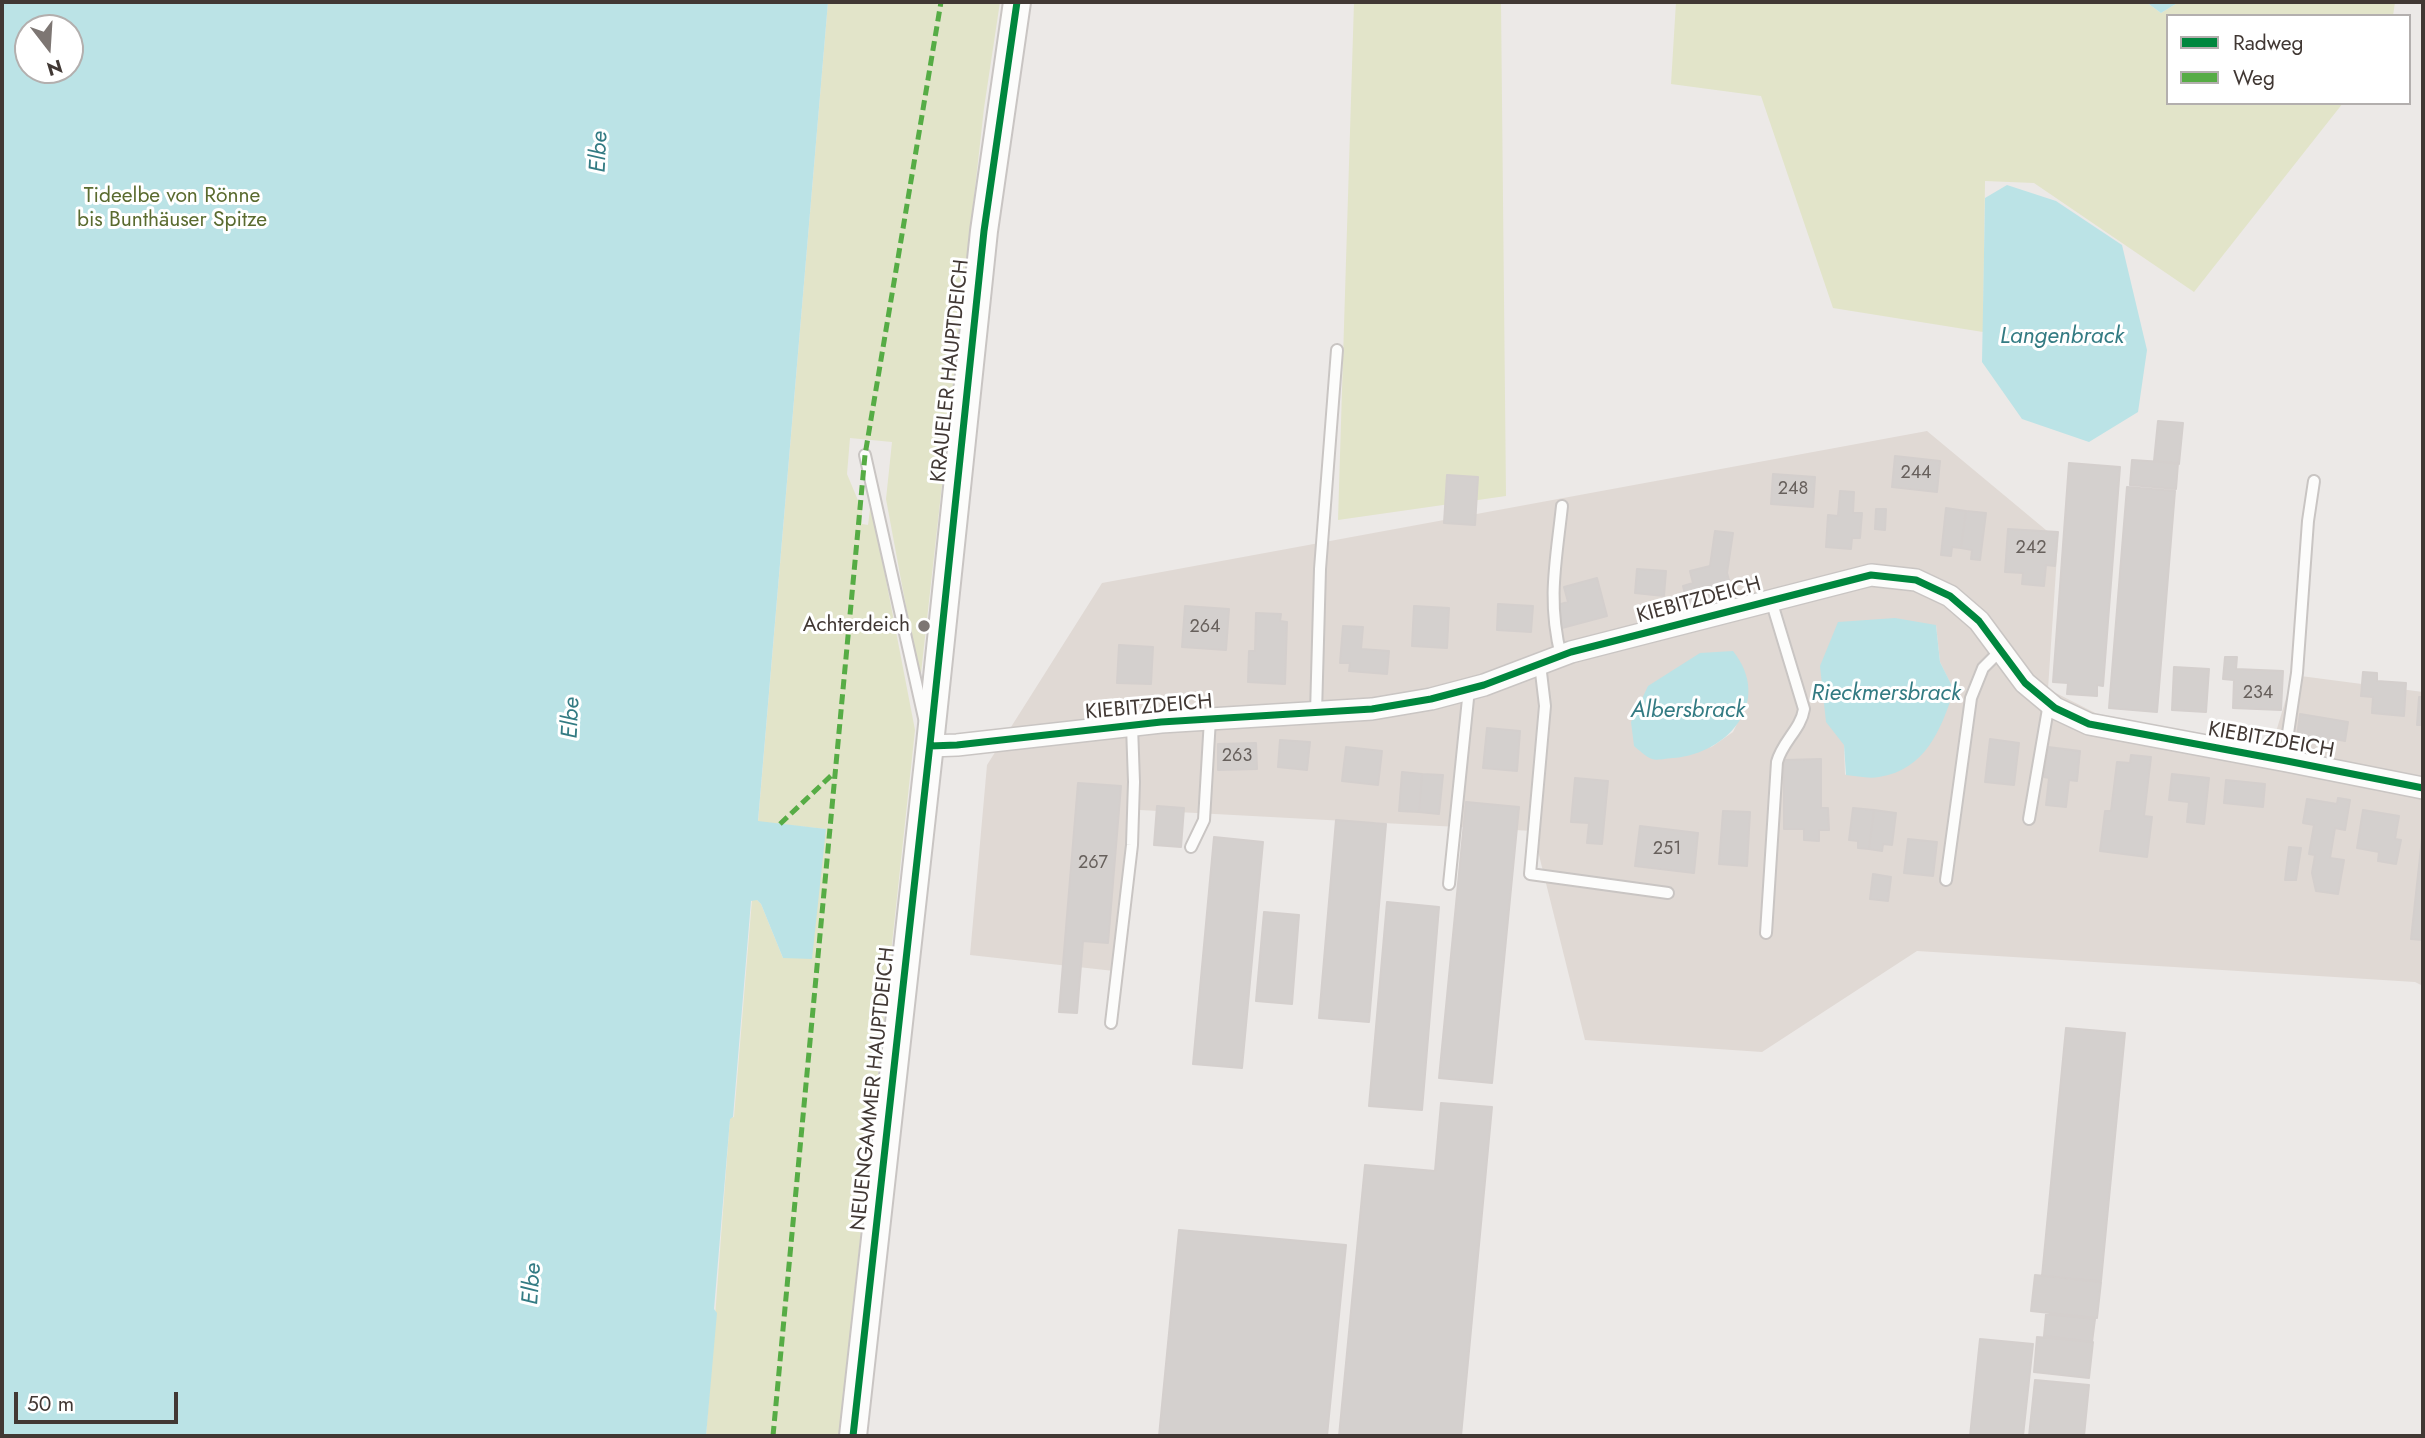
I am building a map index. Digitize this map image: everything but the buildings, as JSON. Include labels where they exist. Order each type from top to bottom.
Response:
[{"type":"street","name":"KRAUELER HAUPTDEICH","points":[[930,745],[984,231],[1017,2]]},
{"type":"street","name":"KIEBITZDEICH","points":[[930,745],[957,745],[1210,719],[1372,709],[1431,699],[1469,689],[1561,656],[1871,575],[1916,580],[1950,596],[1979,621],[2025,682],[2049,703],[2089,724],[2423,789]]},
{"type":"street","name":"NEUENGAMMER HAUPTDEICH","points":[[853,1436],[930,745]]},
{"type":"lane","points":[[1315,713],[1320,569],[1337,350]]},
{"type":"lane","points":[[865,455],[930,745]]},
{"type":"lane","points":[[2284,760],[2297,673],[2308,521],[2314,481]]},
{"type":"lane","points":[[1561,656],[1552,601],[1562,506]]},
{"type":"lane","points":[[1766,933],[1777,762],[1804,709],[1771,600]]},
{"type":"lane","points":[[1946,880],[1971,698],[1983,668],[2001,649]]},
{"type":"lane","points":[[1541,664],[1545,706],[1530,874],[1668,893]]},
{"type":"lane","points":[[1449,884],[1469,689]]},
{"type":"lane","points":[[2029,819],[2049,703]]},
{"type":"lane","points":[[1191,847],[1204,820],[1210,719]]},
{"type":"lane","points":[[1111,1023],[1132,845],[1135,782],[1132,726]]},
{"type":"shaded area","points":[[1927,431],[2058,540],[2048,689],[2115,723],[2273,742],[2293,675],[2423,692],[2423,986],[2415,982],[1917,951],[1762,1052],[1585,1040],[1533,831],[1140,810],[1123,972],[970,955],[987,765],[1102,583]],"holes":[[[1936,625],[1940,662],[1954,691],[1845,775],[1844,745]],[[1748,701],[1733,732],[1710,748]]]},
{"type":"green space","points":[[828,2],[1000,2],[984,108],[920,682],[886,499],[892,442],[850,438],[847,474],[862,510],[862,524],[868,525],[871,502],[915,730],[839,1436],[706,1436],[730,1118],[734,1117],[752,900],[761,904],[783,958],[826,829],[758,822]]},
{"type":"green space","points":[[1354,2],[1501,2],[1506,496],[1338,520]]},
{"type":"green space","points":[[1676,2],[2146,2],[2161,13],[2179,2],[2395,2],[2393,14],[2166,14],[2166,105],[2341,105],[2194,292],[2034,183],[1985,181],[1983,332],[1833,308],[1761,96],[1671,84]]},
{"type":"water","name":"Elbe","points":[[2,2],[828,2],[758,821],[826,829],[812,959],[783,958],[761,904],[757,900],[751,901],[714,1309],[717,1313],[706,1436],[2,1436]]},
{"type":"water","points":[[2146,2],[2179,2],[2161,13]]},
{"type":"water","name":"Langenbrack","points":[[2007,185],[2056,201],[2122,245],[2147,350],[2138,412],[2089,442],[2022,419],[1982,362],[1985,198]]},
{"type":"water","name":"Rieckmersbrack","points":[[1895,618],[1936,625],[1940,662],[1954,690],[1937,733],[1920,757],[1895,773],[1879,777],[1846,775],[1844,745],[1826,722],[1820,666],[1838,622]]},
{"type":"water","name":"Albersbrack","points":[[1733,651],[1744,670],[1748,688],[1746,706],[1739,721],[1727,735],[1694,754],[1660,760],[1652,759],[1634,746],[1631,722],[1648,686],[1700,653]]},
{"type":"marked path","points":[[773,1436],[865,455],[941,2]]},
{"type":"marked path","points":[[780,824],[835,772]]},
{"type":"cycle path","points":[[853,1436],[984,231],[1017,2]]},
{"type":"cycle path","points":[[930,746],[1161,722],[1372,709],[1431,699],[1484,685],[1571,652],[1871,575],[1916,580],[1950,596],[1979,621],[2025,683],[2055,708],[2089,724],[2423,788]]},
{"type":"place","name":"Achterdeich","points":[[924,626]]},
{"type":"park label","name":"Tideelbe von Rönne bis Bunthäuser Spitze","points":[[172,209]]}]
